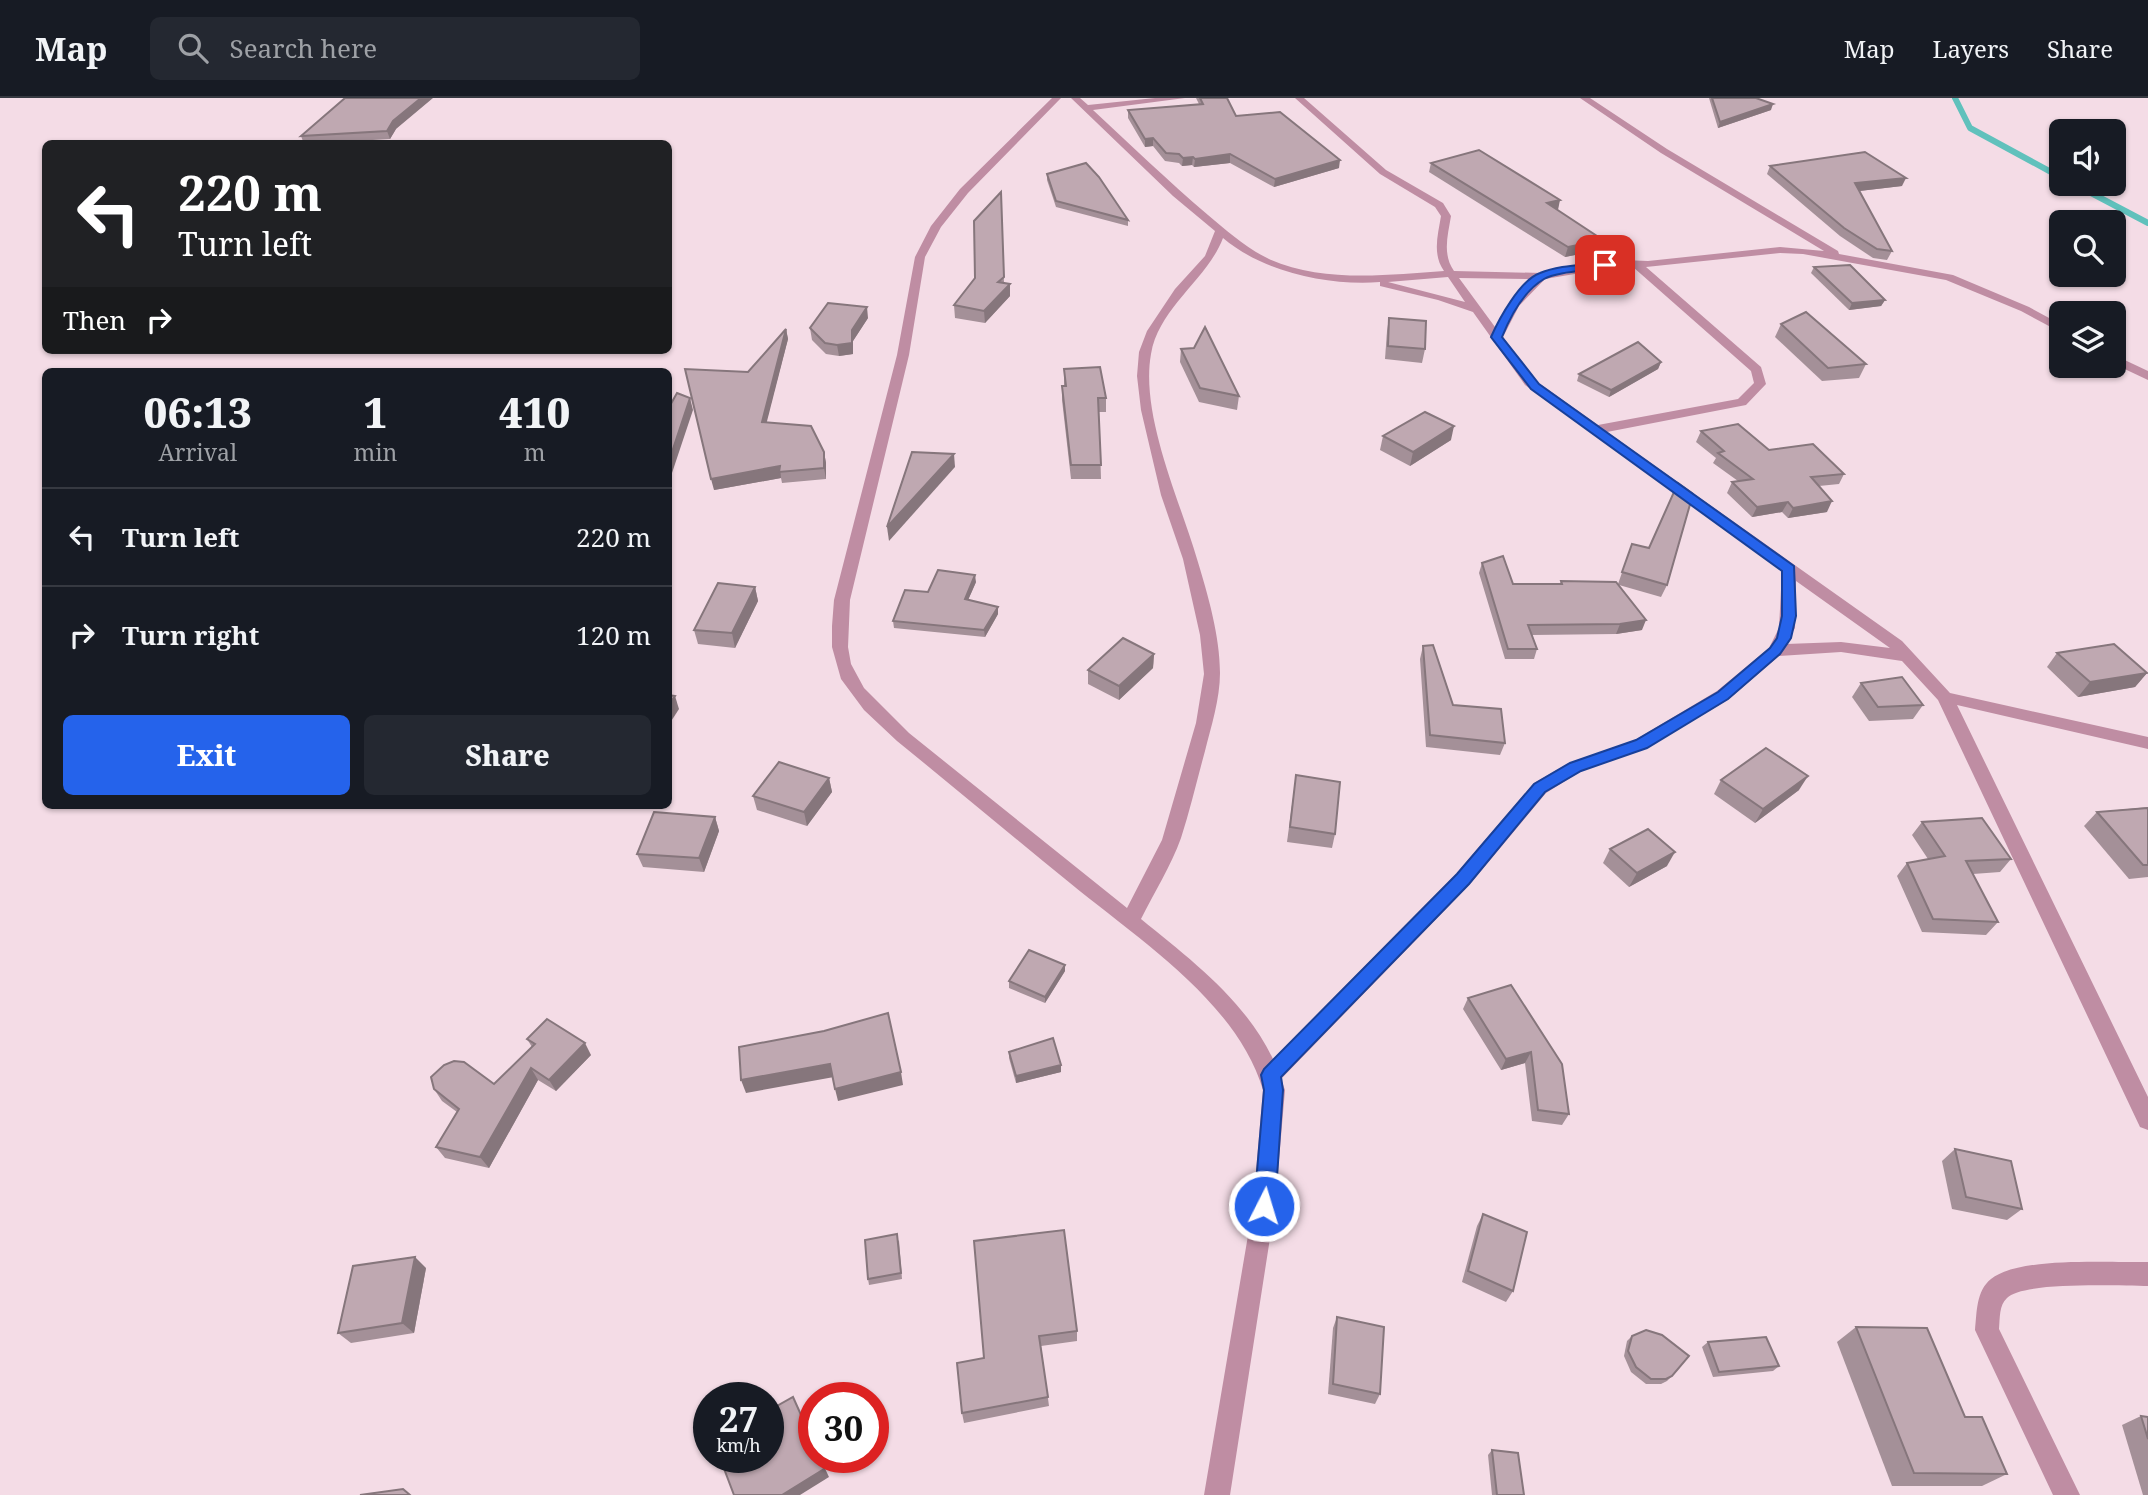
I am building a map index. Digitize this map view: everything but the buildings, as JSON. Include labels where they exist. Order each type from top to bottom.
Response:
[{"type":"street","points":[[1058,98],[964,191],[936,226],[920,257],[902,355],[842,600],[838,634],[850,685],[867,703],[903,737],[1184,965],[1214,994],[1245,1032],[1270,1075],[1274,1090],[1264,1206],[1216,1495]]},
{"type":"street","points":[[1074,98],[1236,244],[1265,261],[1295,271],[1364,280],[1441,297],[1476,309]]},
{"type":"street","points":[[1084,108],[1181,98]]},
{"type":"street","points":[[1299,98],[1383,172],[1439,205],[1446,216],[1441,249],[1449,274],[1529,382],[1864,621],[1909,657],[1945,697],[2148,1120]]},
{"type":"street","points":[[1584,98],[1664,151],[1846,261]]},
{"type":"street","points":[[1130,921],[1171,840],[1205,723],[1212,674],[1208,635],[1189,559],[1171,507],[1147,410],[1143,376],[1145,352],[1153,331],[1173,301],[1210,257],[1220,230]]},
{"type":"street","points":[[1364,280],[1449,274],[1542,275],[1605,265],[1780,250],[1803,251],[1846,261],[1901,267],[1949,277],[2025,309],[2049,323]]},
{"type":"street","points":[[1595,430],[1742,402],[1760,384],[1757,370],[1750,363],[1636,264]]},
{"type":"street","points":[[1497,337],[1504,320],[1527,288],[1542,275]]},
{"type":"street","points":[[2126,365],[2148,376]]},
{"type":"street","points":[[1270,1075],[1463,879],[1540,788],[1575,767],[1641,744],[1723,695],[1775,651],[1787,628],[1789,569]]},
{"type":"street","points":[[1775,651],[1835,645],[1909,657]]},
{"type":"street","points":[[1945,697],[2148,743]]},
{"type":"street","points":[[2067,1495],[1987,1330],[1990,1300],[2000,1287],[2027,1276],[2148,1274]]},
{"type":"waterway","points":[[1955,98],[1970,128],[2049,171]]},
{"type":"waterway","points":[[2097,196],[2148,223]]},
{"type":"route","points":[[1264,1206],[1274,1090],[1270,1075],[1463,879],[1540,788],[1575,767],[1641,744],[1723,695],[1775,651],[1784,638],[1789,616],[1789,569],[1535,387],[1497,337],[1504,320],[1527,288],[1542,275],[1605,265]]}]
